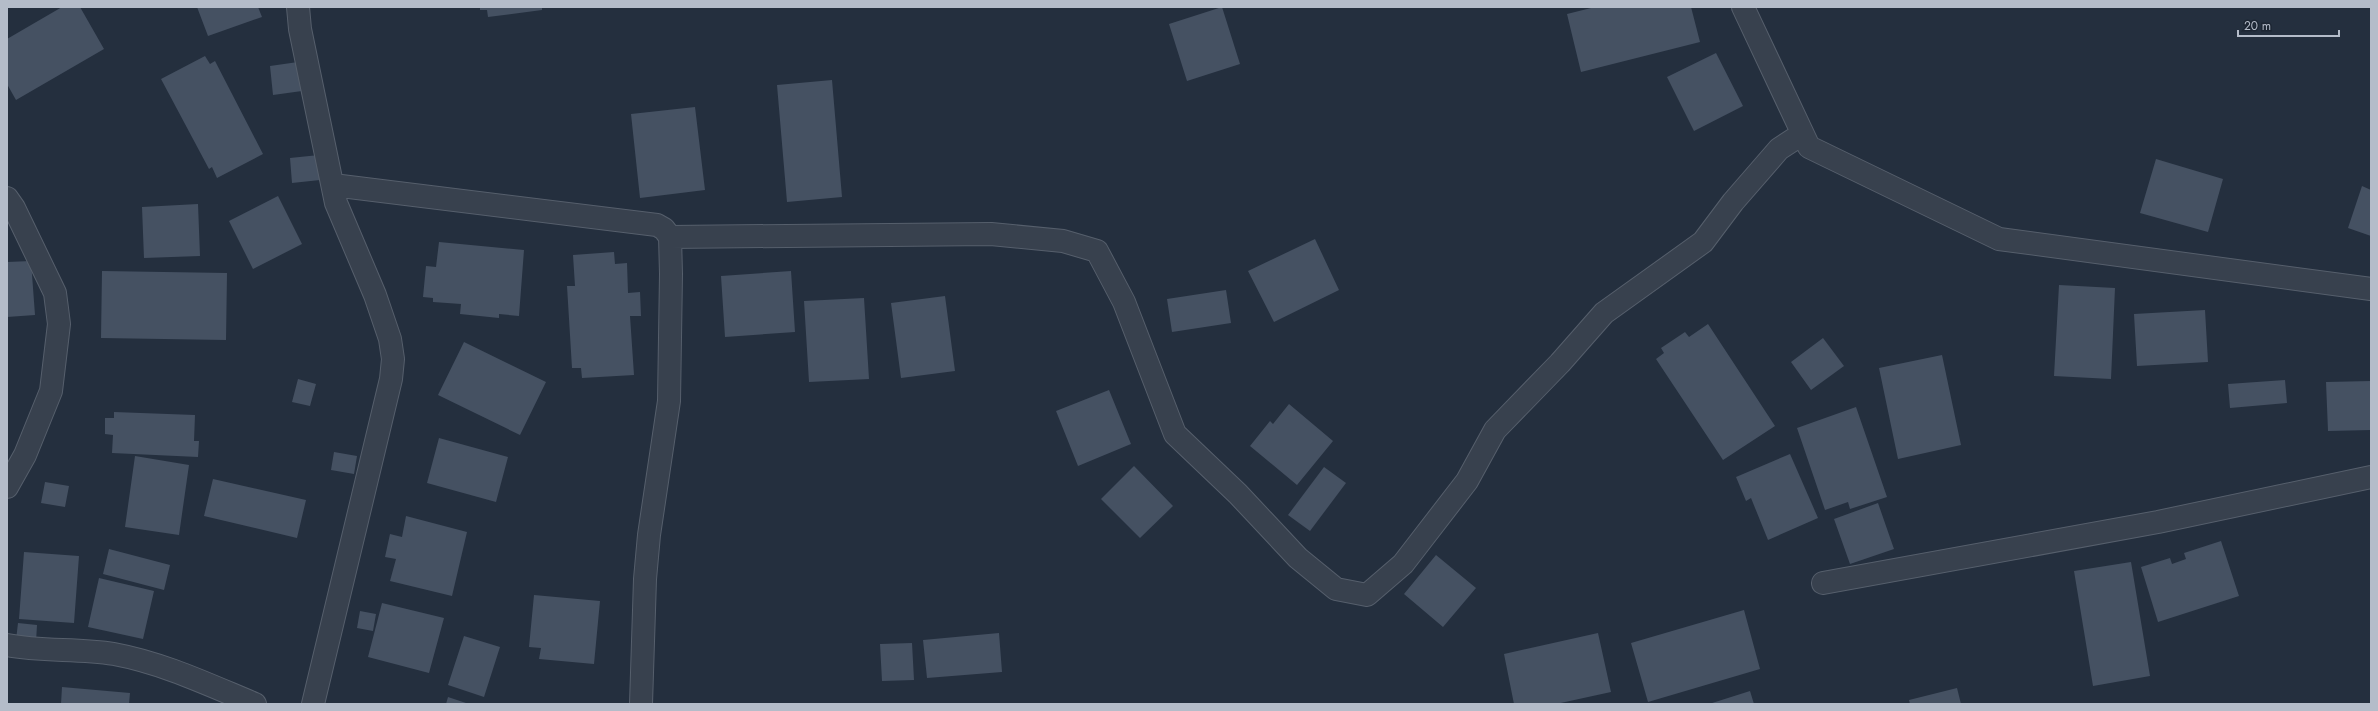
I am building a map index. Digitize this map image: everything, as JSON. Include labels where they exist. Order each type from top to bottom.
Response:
[{"type":"street","points":[[298,7],[336,203],[375,295],[390,339],[393,359],[391,380],[313,704]]},
{"type":"street","points":[[1743,7],[1809,147],[2000,239],[2371,289]]},
{"type":"street","points":[[670,237],[991,234],[1063,241],[1098,251],[1124,302],[1175,434],[1238,494],[1298,558],[1336,589],[1367,595],[1403,564],[1467,481],[1495,430],[1560,363],[1604,313],[1703,242],[1733,202],[1779,149],[1802,134]]},
{"type":"street","points":[[332,185],[657,225],[664,229],[670,237],[672,274],[669,401],[649,543],[641,704]]},
{"type":"street","points":[[7,487],[26,455],[51,391],[59,324],[55,293],[9,206]]},
{"type":"street","points":[[1823,582],[2158,522],[2371,477]]},
{"type":"street","points":[[7,645],[112,654],[142,660],[185,675],[255,704]]},
{"type":"building","points":[[62,7],[80,7],[104,49],[16,100],[7,84],[7,39]]},
{"type":"building","points":[[197,7],[258,7],[262,17],[208,36]]},
{"type":"building","points":[[480,7],[542,7],[542,10],[488,17],[487,10],[480,10]]},
{"type":"building","points":[[1222,7],[1240,64],[1187,81],[1169,24]]},
{"type":"building","points":[[1595,7],[1691,7],[1700,42],[1581,72],[1567,14]]},
{"type":"building","points":[[1716,53],[1743,106],[1694,131],[1667,77]]},
{"type":"building","points":[[205,56],[210,64],[215,61],[263,154],[217,178],[212,167],[209,169],[161,79]]},
{"type":"building","points":[[298,62],[302,91],[273,95],[270,66]]},
{"type":"building","points":[[832,80],[842,197],[787,202],[777,85]]},
{"type":"building","points":[[695,107],[705,190],[640,198],[631,114]]},
{"type":"building","points":[[319,155],[320,180],[292,183],[290,158]]},
{"type":"building","points":[[2156,159],[2223,179],[2208,232],[2140,213]]},
{"type":"building","points":[[2362,186],[2371,190],[2371,236],[2348,228]]},
{"type":"building","points":[[278,196],[302,244],[253,269],[229,221]]},
{"type":"building","points":[[198,204],[200,256],[144,258],[142,207]]},
{"type":"building","points":[[1315,239],[1339,290],[1274,322],[1248,271]]},
{"type":"building","points":[[439,242],[524,250],[519,316],[499,314],[499,318],[460,314],[461,304],[433,302],[433,298],[423,297],[426,266],[436,267]]},
{"type":"building","points":[[614,252],[615,264],[627,263],[628,293],[640,292],[641,316],[630,316],[634,375],[582,378],[581,368],[572,368],[567,286],[575,286],[573,255]]},
{"type":"building","points":[[31,261],[35,315],[7,317],[7,262]]},
{"type":"building","points":[[102,271],[227,273],[226,340],[101,338]]},
{"type":"building","points":[[791,271],[795,332],[725,337],[721,276]]},
{"type":"building","points":[[2059,285],[2115,288],[2111,379],[2054,376]]},
{"type":"building","points":[[1226,290],[1231,323],[1172,332],[1167,299]]},
{"type":"building","points":[[945,296],[955,371],[901,378],[891,303]]},
{"type":"building","points":[[864,298],[869,379],[809,382],[804,301]]},
{"type":"building","points":[[2205,310],[2208,362],[2137,366],[2134,314]]},
{"type":"building","points":[[1708,324],[1775,426],[1723,460],[1656,359],[1664,353],[1661,348],[1685,332],[1689,337]]},
{"type":"building","points":[[1823,338],[1844,366],[1811,390],[1791,362]]},
{"type":"building","points":[[464,342],[546,382],[520,435],[438,395]]},
{"type":"building","points":[[1942,355],[1961,445],[1898,459],[1879,368]]},
{"type":"building","points":[[298,379],[316,384],[310,406],[292,402]]},
{"type":"building","points":[[2285,380],[2287,403],[2230,408],[2228,384]]},
{"type":"building","points":[[2371,381],[2371,430],[2328,431],[2326,382]]},
{"type":"building","points":[[1109,390],[1131,444],[1078,466],[1056,411]]},
{"type":"building","points":[[1289,404],[1333,441],[1297,485],[1250,446],[1270,421],[1273,424]]},
{"type":"building","points":[[1856,407],[1887,497],[1850,509],[1848,502],[1825,510],[1797,428]]},
{"type":"building","points":[[114,412],[195,415],[194,441],[199,441],[198,457],[112,453],[113,435],[105,434],[105,418],[114,418]]},
{"type":"building","points":[[439,438],[508,457],[496,502],[427,483]]},
{"type":"building","points":[[334,452],[357,456],[354,474],[331,470]]},
{"type":"building","points":[[1790,454],[1818,518],[1768,540],[1751,498],[1746,501],[1736,477]]},
{"type":"building","points":[[135,456],[189,465],[179,535],[125,527]]},
{"type":"building","points":[[1134,466],[1173,506],[1140,538],[1101,499]]},
{"type":"building","points":[[1324,467],[1346,483],[1310,531],[1288,515]]},
{"type":"building","points":[[213,479],[306,500],[297,538],[204,516]]},
{"type":"building","points":[[45,482],[69,486],[65,507],[41,503]]},
{"type":"building","points":[[1878,503],[1894,549],[1850,564],[1834,519]]},
{"type":"building","points":[[406,516],[467,532],[452,596],[390,581],[396,559],[385,557],[390,534],[402,537]]},
{"type":"building","points":[[2221,541],[2239,596],[2158,622],[2141,567],[2170,558],[2172,564],[2186,559],[2184,553]]},
{"type":"building","points":[[109,549],[170,565],[164,590],[103,574]]},
{"type":"building","points":[[24,552],[79,556],[74,623],[19,619]]},
{"type":"building","points":[[1436,555],[1476,588],[1443,627],[1404,594]]},
{"type":"building","points":[[2131,562],[2150,676],[2093,686],[2074,571]]},
{"type":"building","points":[[99,578],[154,591],[143,639],[88,627]]},
{"type":"building","points":[[534,595],[600,601],[594,664],[539,659],[541,648],[529,647]]},
{"type":"building","points":[[382,603],[444,618],[429,673],[368,657]]},
{"type":"building","points":[[1744,610],[1760,669],[1648,702],[1631,643]]},
{"type":"building","points":[[360,611],[376,614],[373,631],[357,628]]},
{"type":"building","points":[[18,623],[37,625],[36,642],[16,640]]},
{"type":"building","points":[[999,633],[1002,672],[927,678],[923,640]]},
{"type":"building","points":[[1598,633],[1611,692],[1556,704],[1514,704],[1504,654]]},
{"type":"building","points":[[464,636],[500,647],[484,697],[448,685]]},
{"type":"building","points":[[912,643],[914,680],[882,681],[880,644]]},
{"type":"building","points":[[62,687],[130,693],[129,704],[61,704]]},
{"type":"building","points":[[1957,688],[1961,704],[1910,704],[1909,700]]},
{"type":"building","points":[[1750,691],[1754,704],[1709,704]]},
{"type":"building","points":[[448,697],[469,704],[446,704]]}]
